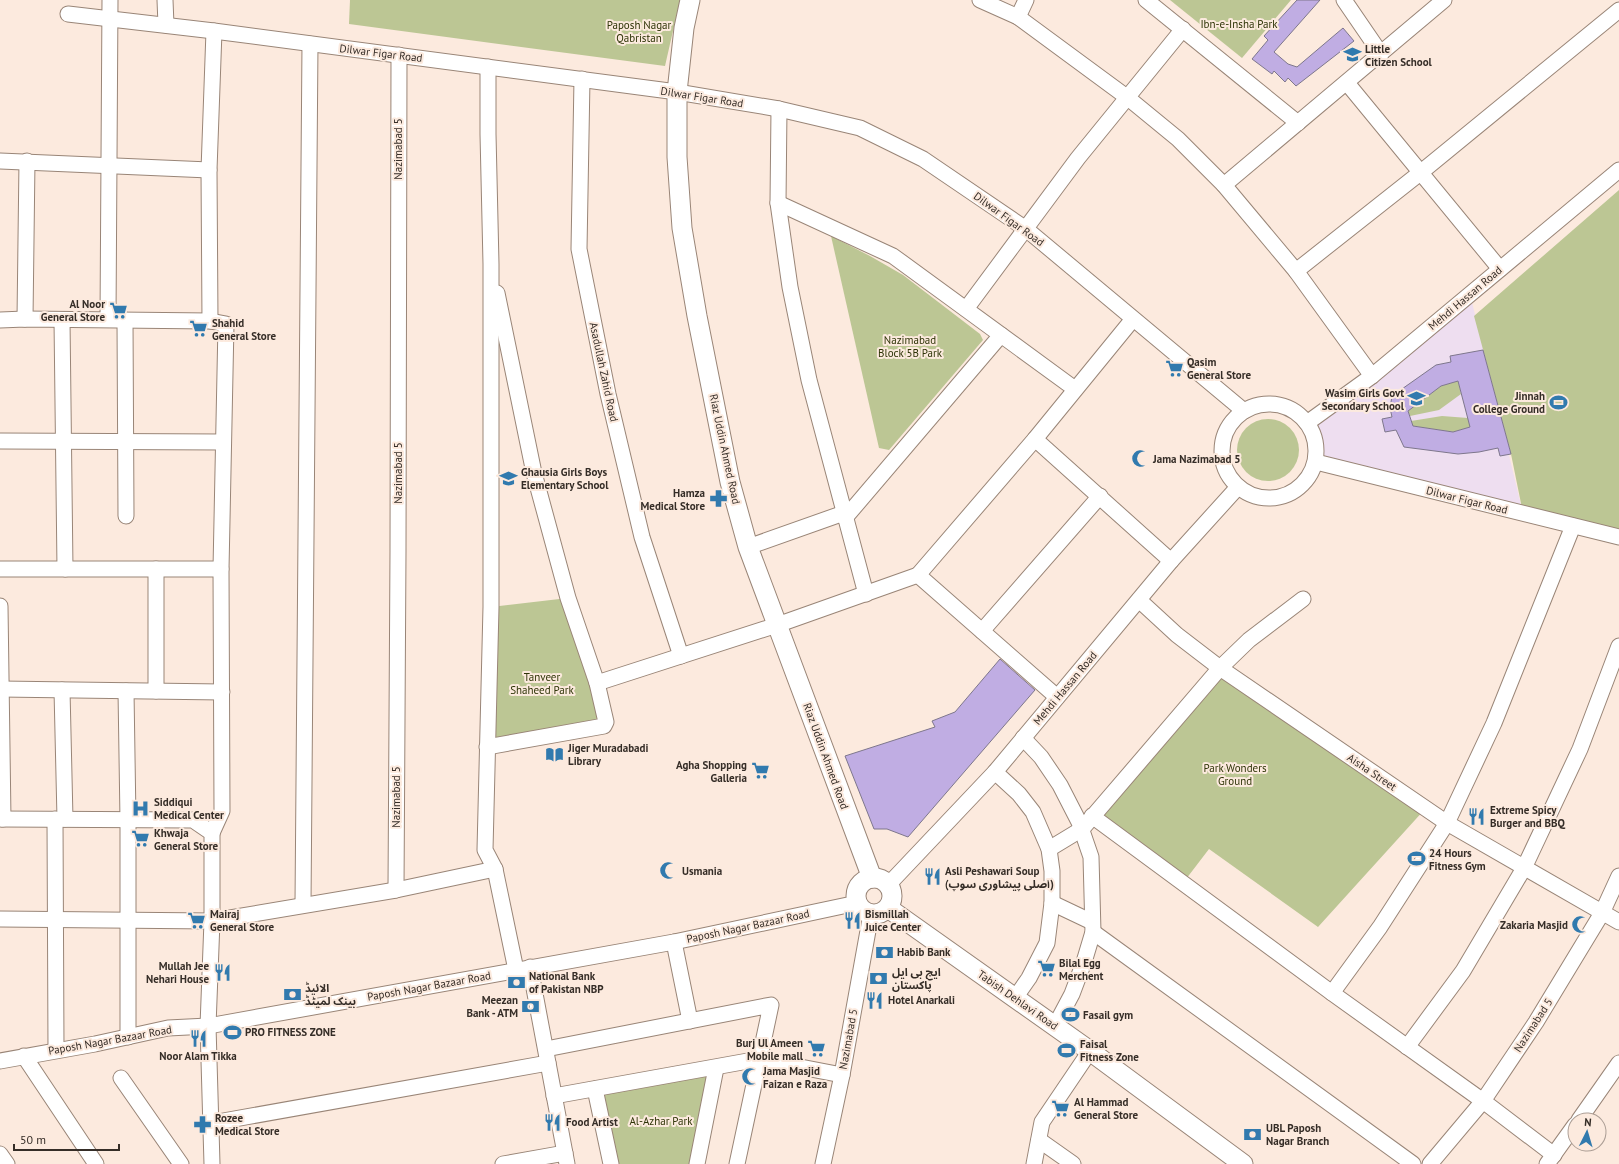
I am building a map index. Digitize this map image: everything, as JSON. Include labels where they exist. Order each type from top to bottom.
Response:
[{"type":"main road","name":"Riaz Uddin Ahmed Road","points":[[690,0],[684,28],[677,92],[678,157],[682,228],[697,316],[730,482],[748,547],[778,625],[880,882],[892,896],[872,908]]},
{"type":"main road","points":[[872,908],[856,898],[858,887],[866,880],[880,882]]},
{"type":"main road","name":"Tabish Dehlavi Road","points":[[872,908],[1015,998],[1090,1051],[1243,1164]]},
{"type":"street","points":[[108,319],[110,0]]},
{"type":"street","points":[[165,0],[166,25]]},
{"type":"street","points":[[980,0],[1018,17],[1128,98],[1178,139],[1224,185],[1296,271],[1372,376]]},
{"type":"street","points":[[1018,17],[1026,0]]},
{"type":"street","points":[[1146,0],[1298,123]]},
{"type":"street","points":[[1344,0],[1381,54]]},
{"type":"street","points":[[1224,185],[1444,0]]},
{"type":"street","points":[[1296,271],[1420,173],[1619,10]]},
{"type":"street","name":"Dilwar Figar Road","points":[[68,14],[214,31],[677,92],[779,109],[860,128],[923,159],[1026,229],[1244,411]]},
{"type":"street","points":[[966,310],[1078,158],[1183,29]]},
{"type":"street","points":[[210,321],[209,170],[214,31]]},
{"type":"street","points":[[303,905],[310,44]]},
{"type":"street","name":"Nazimabad 5","points":[[396,890],[398,55]]},
{"type":"street","points":[[488,67],[491,264],[491,607],[485,850],[495,869],[547,1056],[566,1159],[503,1164]]},
{"type":"street","name":"Asadullah Zahid Road","points":[[582,79],[579,249],[608,394],[642,536],[681,656]]},
{"type":"street","points":[[1347,83],[1500,269]]},
{"type":"street","points":[[779,109],[778,203],[790,287],[809,380],[866,594]]},
{"type":"street","points":[[0,160],[209,170]]},
{"type":"street","points":[[25,319],[27,161]]},
{"type":"street","name":"Mehdi Hassan Road","points":[[1307,423],[1372,376],[1619,170]]},
{"type":"street","points":[[778,203],[893,256],[1075,389]]},
{"type":"street","points":[[487,746],[604,726],[606,722],[597,683],[568,598],[534,473],[491,264]]},
{"type":"street","points":[[0,320],[108,319],[210,321],[226,324],[221,568],[222,811],[212,833],[212,921],[208,1026],[212,1164]]},
{"type":"street","points":[[597,683],[778,625],[918,575],[1035,439],[1133,319]]},
{"type":"street","points":[[62,320],[65,569]]},
{"type":"street","points":[[125,320],[126,516]]},
{"type":"street","points":[[748,547],[844,516],[1001,335]]},
{"type":"street","points":[[1268,404],[1285,406],[1295,411],[1307,423],[1315,437],[1317,446],[1316,462],[1307,480],[1295,491],[1282,497],[1266,498],[1250,494],[1238,487],[1228,474],[1222,458],[1222,448],[1226,432],[1235,419],[1244,411],[1257,405],[1268,404]]},
{"type":"street","points":[[1035,439],[1171,561]]},
{"type":"street","points":[[0,441],[223,442]]},
{"type":"street","name":"Dilwar Figar Road","points":[[1316,462],[1619,537]]},
{"type":"street","name":"Mehdi Hassan Road","points":[[880,882],[995,772],[1171,561],[1238,487]]},
{"type":"street","points":[[982,631],[1100,496]]},
{"type":"street","points":[[1332,993],[1380,927],[1447,823],[1494,723],[1573,526]]},
{"type":"street","points":[[0,569],[221,568]]},
{"type":"street","points":[[156,569],[156,691]]},
{"type":"street","points":[[918,575],[1057,696]]},
{"type":"street","points":[[1049,849],[1082,829],[1220,668],[1249,640],[1303,599]]},
{"type":"street","name":"Aisha Street","points":[[1139,600],[1177,635],[1220,668],[1447,823],[1619,922]]},
{"type":"street","points":[[0,606],[2,819],[193,820],[212,833]]},
{"type":"street","points":[[1407,1046],[1463,971],[1524,868],[1580,749],[1619,646]]},
{"type":"street","points":[[1,689],[222,692]]},
{"type":"street","points":[[56,1050],[55,919],[60,819],[62,690]]},
{"type":"street","points":[[126,691],[128,820],[128,1036]]},
{"type":"street","points":[[1023,738],[1041,757],[1060,785],[1082,829],[1091,857],[1092,927],[1084,962],[1072,994],[1055,1026]]},
{"type":"street","points":[[995,772],[1019,794],[1033,812],[1049,849],[1052,871],[1052,903],[1047,943],[1029,978],[1015,998]]},
{"type":"street","points":[[1092,816],[1332,993],[1483,1101],[1550,1160],[1567,1137]]},
{"type":"street","points":[[0,919],[212,921],[396,890],[495,869]]},
{"type":"street","name":"Nazimabad 5","points":[[1430,1164],[1483,1101],[1536,1022],[1602,913],[1619,876]]},
{"type":"street","points":[[1052,903],[1092,927],[1413,1164]]},
{"type":"street","name":"Nazimabad 5","points":[[823,1164],[842,1075],[872,908]]},
{"type":"street","name":"Paposh Nagar Bazaar Road","points":[[0,1061],[168,1028],[208,1026],[872,908]]},
{"type":"street","points":[[674,942],[690,1020]]},
{"type":"street","points":[[212,1123],[547,1056],[690,1020],[771,1005],[737,1164]]},
{"type":"street","points":[[1034,1164],[1042,1122],[1090,1051]]},
{"type":"street","points":[[24,1056],[96,1164]]},
{"type":"street","points":[[554,1096],[716,1068],[759,1059],[842,1075]]},
{"type":"street","points":[[1585,1112],[1619,1063]]},
{"type":"street","points":[[697,1164],[716,1068]]},
{"type":"street","points":[[121,1078],[180,1164]]},
{"type":"street","points":[[595,1089],[611,1164]]},
{"type":"street","points":[[1039,1140],[1073,1164]]},
{"type":"street","points":[[0,1154],[7,1164]]},
{"type":"shaded area","name":"Wasim Girls Govt Secondary School","points":[[1470,294],[1523,513],[1316,462],[1317,446],[1315,437],[1307,423]]},
{"type":"green space","name":"Paposh Nagar Qabristan","points":[[350,0],[680,0],[665,66],[349,24]]},
{"type":"green space","name":"Ibn-e-Insha Park","points":[[1170,0],[1291,0],[1242,58]]},
{"type":"green space","name":"Jinnah College Ground","points":[[1619,190],[1619,537],[1523,513],[1511,454],[1474,316]]},
{"type":"green space","name":"Nazimabad Block 5B Park","points":[[831,236],[903,275],[980,334],[983,340],[889,450],[879,448]]},
{"type":"green space","points":[[1458,381],[1461,394],[1439,410],[1410,416],[1408,411],[1441,386]]},
{"type":"green space","points":[[1442,416],[1468,418],[1470,427],[1453,432],[1413,426],[1411,421]]},
{"type":"green space","points":[[1268,419],[1280,421],[1290,428],[1297,438],[1299,450],[1297,462],[1290,472],[1280,479],[1268,481],[1256,479],[1246,472],[1239,462],[1237,450],[1239,438],[1246,428],[1256,421]]},
{"type":"green space","name":"Tanveer Shaheed Park","points":[[568,598],[604,726],[487,747],[491,607]]},
{"type":"green space","name":"Park Wonders Ground","points":[[1220,668],[1425,809],[1318,927],[1209,849],[1183,883],[1092,816]]},
{"type":"green space","name":"Al-Azhar Park","points":[[716,1068],[697,1164],[611,1164],[595,1089]]},
{"type":"building","points":[[1297,0],[1320,0],[1274,52],[1288,64],[1297,67],[1343,28],[1354,41],[1296,86],[1288,78],[1285,82],[1274,71],[1272,74],[1252,59],[1268,40],[1264,36]]},
{"type":"building","points":[[1483,350],[1511,454],[1500,456],[1498,448],[1458,454],[1404,447],[1396,430],[1385,432],[1382,419],[1392,417],[1390,408],[1392,396],[1436,365],[1451,362],[1450,356]],"holes":[[[1458,381],[1470,427],[1453,432],[1413,426],[1408,411],[1441,386]]]},
{"type":"building","points":[[1000,659],[1035,690],[908,837],[887,829],[874,829],[845,756],[935,727],[932,721],[955,712]]},
{"type":"place","name":"Little Citizen School","points":[[1352,55]]},
{"type":"place","name":"Al Noor General Store","points":[[118,310]]},
{"type":"place","name":"Shahid General Store","points":[[199,329]]},
{"type":"place","name":"Qasim General Store","points":[[1174,368]]},
{"type":"place","name":"Wasim Girls Govt Secondary School","points":[[1417,399]]},
{"type":"place","name":"Jinnah College Ground","points":[[1558,402]]},
{"type":"place","name":"Jama Nazimabad 5","points":[[1140,459]]},
{"type":"place","name":"Ghausia Girls Boys Elementary School","points":[[508,478]]},
{"type":"place","name":"Hamza Medical Store","points":[[718,499]]},
{"type":"place","name":"Jiger Muradabadi Library","points":[[555,754]]},
{"type":"place","name":"Agha Shopping Galleria","points":[[760,771]]},
{"type":"place","name":"Siddiqui Medical Center","points":[[141,808]]},
{"type":"place","name":"Extreme Spicy Burger and BBQ","points":[[1477,816]]},
{"type":"place","name":"Khwaja General Store","points":[[141,839]]},
{"type":"place","name":"24 Hours Fitness Gym","points":[[1416,859]]},
{"type":"place","name":"Usmania","points":[[669,871]]},
{"type":"place","name":"Asli Peshawari Soup (اصلی پیشاوری سوپ)","points":[[932,877]]},
{"type":"place","name":"Mairaj General Store","points":[[197,920]]},
{"type":"place","name":"Bismillah Juice Center","points":[[852,920]]},
{"type":"place","name":"Zakaria Masjid","points":[[1581,925]]},
{"type":"place","name":"Habib Bank","points":[[884,952]]},
{"type":"place","name":"Bilal Egg Merchent","points":[[1046,969]]},
{"type":"place","name":"Mullah Jee Nehari House","points":[[222,972]]},
{"type":"place","name":"ایچ بی ایل پاکستان","points":[[879,978]]},
{"type":"place","name":"National Bank of Pakistan NBP","points":[[516,982]]},
{"type":"place","name":"الائیڈ بینک لمیٹڈ","points":[[292,994]]},
{"type":"place","name":"Hotel Anarkali","points":[[875,1000]]},
{"type":"place","name":"Meezan Bank - ATM","points":[[531,1006]]},
{"type":"place","name":"Fasail gym","points":[[1070,1015]]},
{"type":"place","name":"PRO FITNESS ZONE","points":[[232,1032]]},
{"type":"place","name":"Noor Alam Tikka","points":[[198,1038]]},
{"type":"place","name":"Burj Ul Ameen Mobile mall","points":[[816,1049]]},
{"type":"place","name":"Faisal Fitness Zone","points":[[1067,1050]]},
{"type":"place","name":"Jama Masjid Faizan e Raza","points":[[750,1077]]},
{"type":"place","name":"Al Hammad General Store","points":[[1061,1108]]},
{"type":"place","name":"Food Artist","points":[[553,1122]]},
{"type":"place","name":"Rozee Medical Store","points":[[202,1124]]},
{"type":"place","name":"UBL Paposh Nagar Branch","points":[[1253,1134]]}]
